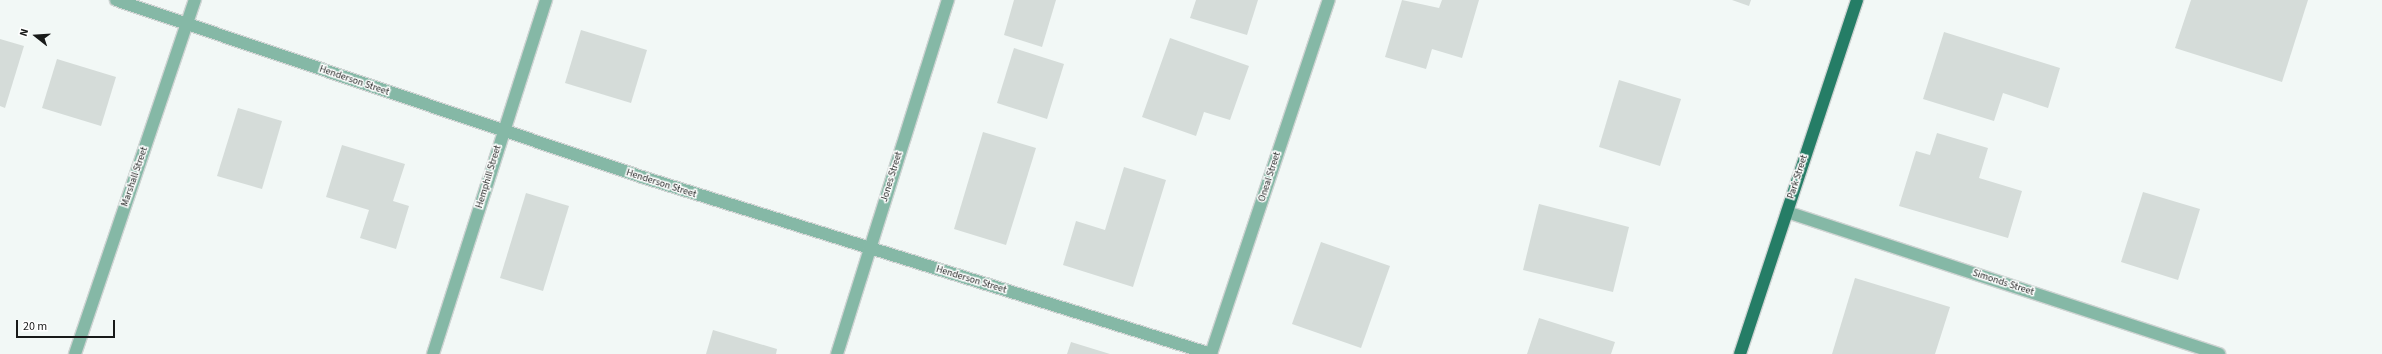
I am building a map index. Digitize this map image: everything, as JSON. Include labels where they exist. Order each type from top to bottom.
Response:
[{"type":"main road","name":"Park Street","points":[[1740,354],[1857,0]]},
{"type":"street","name":"Henderson Street","points":[[116,0],[503,132],[870,249],[1211,354]]},
{"type":"street","name":"Marshall Street","points":[[75,354],[195,0]]},
{"type":"street","name":"Hemphill Street","points":[[433,354],[546,0]]},
{"type":"street","name":"Jones Street","points":[[837,354],[948,0]]},
{"type":"street","name":"Oneal Street","points":[[1211,354],[1329,0]]},
{"type":"street","name":"Simonds Street","points":[[1787,212],[2219,354]]},
{"type":"building","points":[[1014,0],[1056,0],[1042,47],[1004,35]]},
{"type":"building","points":[[1196,0],[1258,0],[1247,35],[1190,18]]},
{"type":"building","points":[[1402,0],[1439,8],[1442,0],[1479,0],[1462,58],[1432,49],[1426,69],[1385,57]]},
{"type":"building","points":[[1732,0],[1751,0],[1749,6]]},
{"type":"building","points":[[2191,0],[2308,0],[2282,82],[2175,48]]},
{"type":"building","points":[[581,30],[647,50],[631,103],[565,83]]},
{"type":"building","points":[[1944,32],[2060,68],[2048,108],[2003,93],[1994,121],[1923,99]]},
{"type":"building","points":[[1170,38],[1249,66],[1230,120],[1204,112],[1196,136],[1142,117]]},
{"type":"building","points":[[0,39],[24,46],[5,108],[0,106]]},
{"type":"building","points":[[1014,48],[1064,64],[1047,119],[997,103]]},
{"type":"building","points":[[57,59],[116,77],[101,126],[42,108]]},
{"type":"building","points":[[1619,80],[1681,99],[1660,166],[1599,147]]},
{"type":"building","points":[[238,108],[282,121],[262,189],[217,176]]},
{"type":"building","points":[[983,132],[1036,148],[1006,245],[954,229]]},
{"type":"building","points":[[1937,133],[1988,148],[1979,178],[2022,191],[2008,238],[1899,206],[1916,151],[1930,155]]},
{"type":"building","points":[[342,145],[405,164],[393,201],[409,206],[396,249],[360,238],[369,210],[326,197]]},
{"type":"building","points":[[1124,167],[1166,180],[1133,287],[1063,265],[1076,221],[1105,230]]},
{"type":"building","points":[[2143,192],[2200,209],[2178,280],[2121,262]]},
{"type":"building","points":[[526,193],[569,206],[543,291],[500,278]]},
{"type":"building","points":[[1539,204],[1629,227],[1613,292],[1523,270]]},
{"type":"building","points":[[1321,242],[1390,266],[1361,348],[1292,324]]},
{"type":"building","points":[[1855,278],[1950,307],[1935,354],[1832,354]]},
{"type":"building","points":[[1539,318],[1615,342],[1611,354],[1527,354]]},
{"type":"building","points":[[713,330],[777,349],[776,354],[706,354]]},
{"type":"building","points":[[1071,342],[1110,354],[1067,354]]}]
